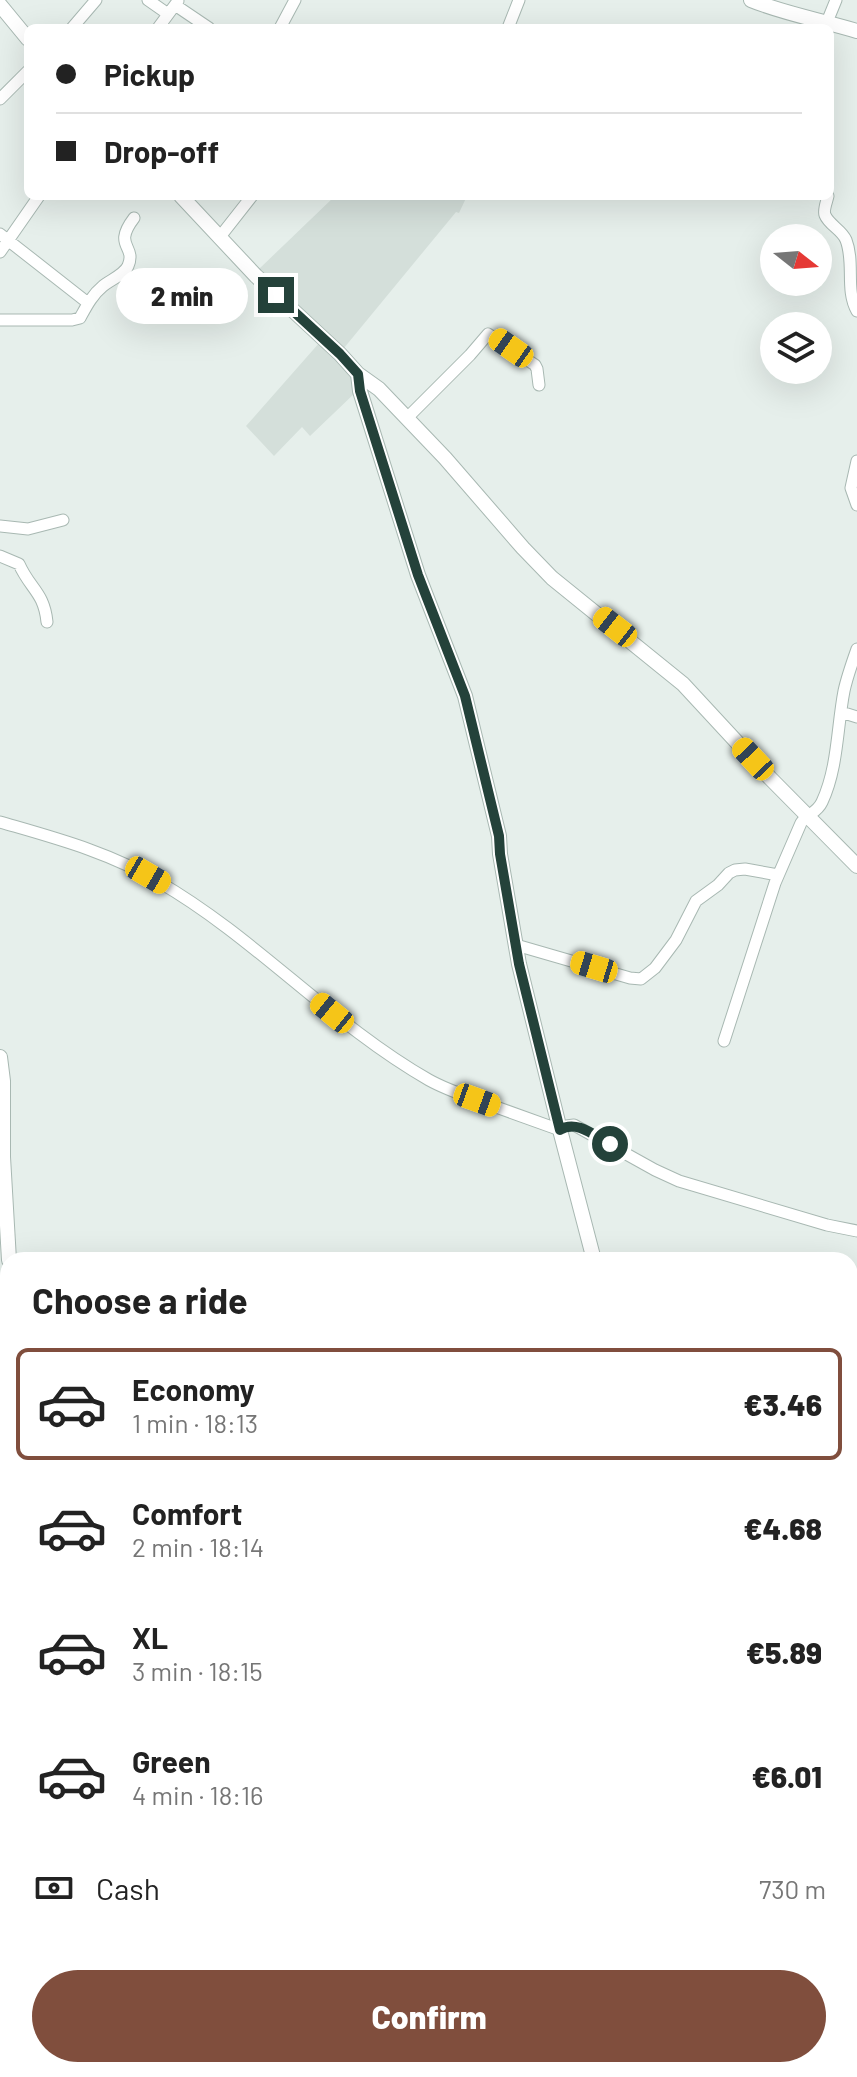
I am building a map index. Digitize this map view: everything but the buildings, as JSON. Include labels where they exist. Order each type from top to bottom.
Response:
[{"type":"street","points":[[75,24],[96,0]]},
{"type":"street","points":[[148,0],[174,6],[203,24]]},
{"type":"street","points":[[282,24],[295,0]]},
{"type":"street","points":[[510,24],[519,0]]},
{"type":"street","points":[[751,0],[822,24]]},
{"type":"street","points":[[826,24],[836,0]]},
{"type":"street","points":[[0,5],[24,34]]},
{"type":"street","points":[[161,24],[174,6]]},
{"type":"street","points":[[834,27],[857,31]]},
{"type":"street","points":[[0,99],[24,75]]},
{"type":"street","points":[[0,252],[4,237],[36,200]]},
{"type":"street","points":[[185,200],[219,238],[358,374],[379,389],[552,578],[683,684],[857,866]]},
{"type":"street","points":[[219,238],[249,200]]},
{"type":"street","points":[[827,200],[825,216],[846,241],[852,300],[857,311]]},
{"type":"street","points":[[0,320],[80,318],[103,286],[125,271],[129,253],[123,237],[134,218]]},
{"type":"street","points":[[4,237],[88,303]]},
{"type":"street","points":[[407,418],[488,334],[535,365],[539,385]]},
{"type":"street","points":[[358,374],[360,391],[413,561],[465,696],[499,836],[516,945],[592,1252]]},
{"type":"street","points":[[857,461],[851,488],[857,505]]},
{"type":"street","points":[[0,526],[28,529],[63,520]]},
{"type":"street","points":[[0,556],[19,564],[42,598],[47,622]]},
{"type":"street","points":[[724,1041],[778,875],[797,830],[806,816],[818,809],[825,795],[846,685],[857,649]]},
{"type":"street","points":[[841,712],[857,717]]},
{"type":"street","points":[[0,822],[91,849],[148,875],[209,914],[365,1039],[428,1079],[450,1091],[560,1130]]},
{"type":"street","points":[[516,945],[641,979],[655,968],[678,936],[696,901],[729,873],[745,869],[778,875]]},
{"type":"street","points":[[0,1057],[4,1093],[3,1157],[9,1252]]},
{"type":"street","points":[[560,1130],[574,1125],[679,1181],[857,1231]]},
{"type":"shaded area","points":[[331,200],[465,200],[459,213],[456,212],[344,348],[259,269]]},
{"type":"shaded area","points":[[320,342],[353,373],[356,392],[310,436],[302,427],[274,456],[246,426]]},
{"type":"route","points":[[276,295],[358,374],[360,391],[382,465],[418,575],[465,696],[499,836],[519,964],[560,1130],[574,1125],[610,1144]]}]
